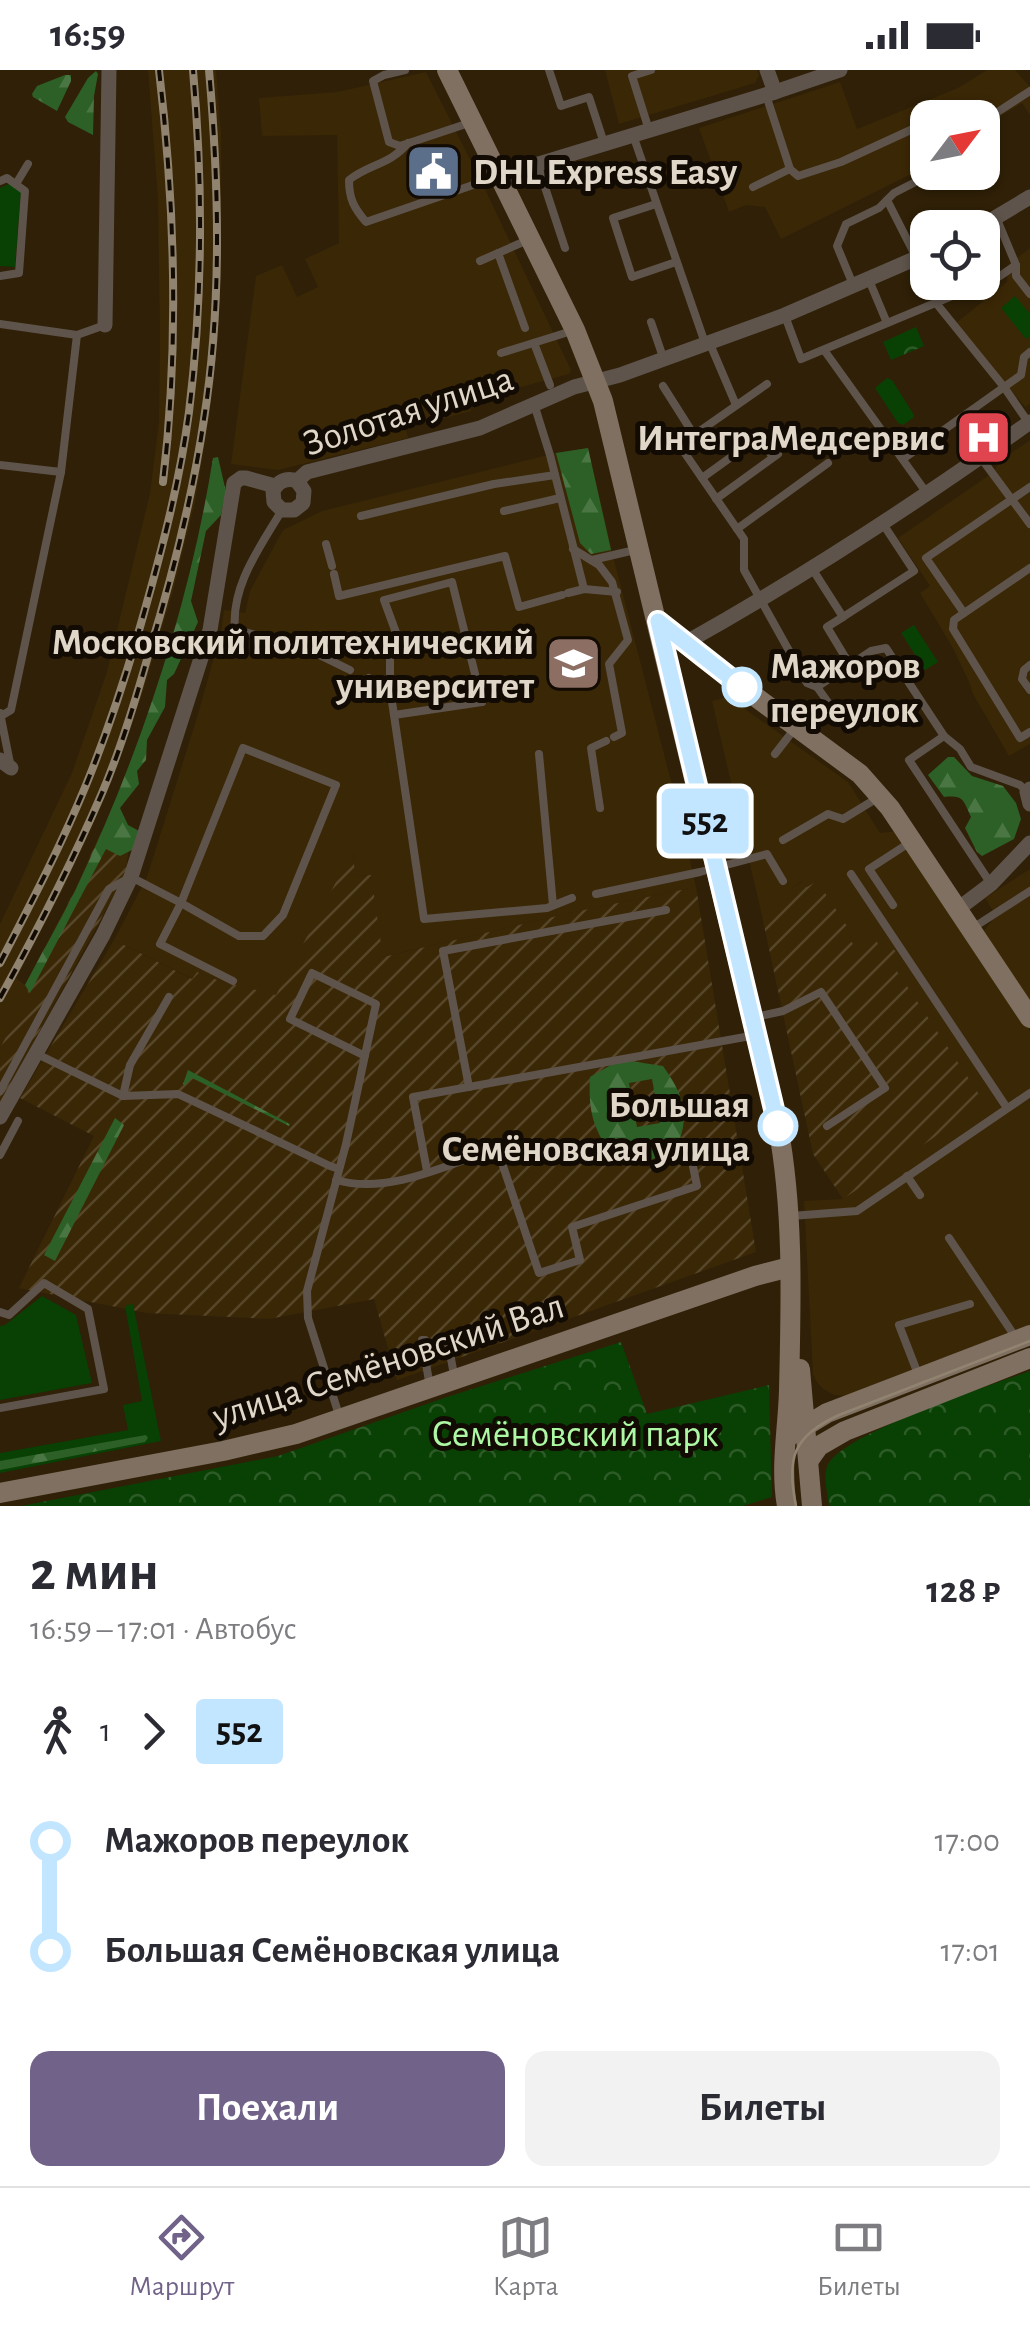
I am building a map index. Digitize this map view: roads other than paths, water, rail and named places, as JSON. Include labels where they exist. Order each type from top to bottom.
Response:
[{"type":"main road","points":[[447,70],[597,381],[754,1026],[785,1166],[789,1216],[789,1391],[784,1473],[787,1506]]},
{"type":"main road","points":[[658,621],[860,774],[882,796],[1026,1006]]},
{"type":"main road","points":[[790,1267],[812,1506]]},
{"type":"main road","name":"улица Семёновский Вал","points":[[0,1493],[296,1434],[790,1267]]},
{"type":"main road","points":[[786,1438],[826,1414],[1024,1338]]},
{"type":"main road","points":[[809,1460],[830,1438],[1030,1359]]},
{"type":"main road","points":[[789,1391],[806,1427],[830,1438]]},
{"type":"street","points":[[105,324],[109,70]]},
{"type":"street","points":[[767,70],[771,94]]},
{"type":"street","points":[[499,176],[840,70]]},
{"type":"street","points":[[1000,216],[1030,197]]},
{"type":"street","name":"Золотая улица","points":[[297,481],[304,491],[303,502],[294,510],[282,510],[274,502],[273,491],[285,480],[297,481],[307,472],[480,428],[574,386],[664,360],[785,316],[910,262]]},
{"type":"street","points":[[684,643],[813,570],[1030,423]]},
{"type":"street","name":"Золотая улица","points":[[0,1117],[103,935],[131,877],[210,630],[234,483],[246,472],[275,486]]},
{"type":"street","points":[[958,909],[990,884],[1030,843]]},
{"type":"lane","points":[[405,70],[373,81],[389,142],[400,146],[472,122]]},
{"type":"lane","points":[[549,70],[561,106],[589,97],[604,144]]},
{"type":"lane","points":[[651,70],[632,76],[656,204],[708,345],[736,405]]},
{"type":"lane","points":[[1000,110],[1030,91]]},
{"type":"lane","points":[[771,94],[790,169],[798,176],[841,162],[910,130]]},
{"type":"lane","points":[[408,143],[398,155],[349,180],[354,208],[366,222],[499,176]]},
{"type":"lane","points":[[16,184],[28,164]]},
{"type":"lane","points":[[537,164],[565,248]]},
{"type":"lane","points":[[754,187],[790,169]]},
{"type":"lane","points":[[0,181],[8,178],[26,190],[19,273],[0,276]]},
{"type":"lane","points":[[886,323],[836,246],[846,224],[879,208],[894,193],[910,185]]},
{"type":"lane","points":[[887,200],[910,237]]},
{"type":"lane","points":[[656,204],[613,218],[622,248],[632,277],[676,262]]},
{"type":"lane","points":[[1000,227],[1016,265],[1016,276],[1030,294]]},
{"type":"lane","points":[[480,261],[530,239]]},
{"type":"lane","points":[[498,253],[525,328]]},
{"type":"lane","points":[[785,316],[801,359],[1000,276],[1016,265]]},
{"type":"lane","points":[[936,303],[1030,423]]},
{"type":"lane","points":[[651,322],[664,360]]},
{"type":"lane","points":[[0,324],[78,335],[105,324]]},
{"type":"lane","points":[[501,353],[575,330]]},
{"type":"lane","points":[[6,764],[1,715],[12,710],[61,472],[78,335]]},
{"type":"lane","points":[[534,343],[550,386]]},
{"type":"lane","points":[[824,350],[928,494]]},
{"type":"lane","points":[[903,459],[1021,375],[1024,357],[1030,352]]},
{"type":"lane","points":[[767,384],[694,434],[682,448],[744,539],[744,570],[807,683],[817,686],[848,730]]},
{"type":"lane","points":[[662,386],[694,434]]},
{"type":"lane","points":[[534,404],[584,589]]},
{"type":"lane","points":[[702,478],[760,435],[776,456],[716,499]]},
{"type":"lane","points":[[981,458],[1030,524]]},
{"type":"lane","points":[[737,528],[828,463]]},
{"type":"lane","points":[[0,465],[61,472]]},
{"type":"lane","points":[[361,516],[494,484],[554,475]]},
{"type":"lane","points":[[964,614],[926,558],[1030,487]]},
{"type":"lane","points":[[504,511],[560,498]]},
{"type":"lane","points":[[282,510],[239,586],[235,628],[313,652],[350,670]]},
{"type":"lane","points":[[850,664],[827,628],[914,571],[884,524]]},
{"type":"lane","points":[[326,544],[339,596],[505,556],[519,607],[584,589],[617,592]]},
{"type":"lane","points":[[573,549],[606,572],[617,592],[628,640],[609,664],[622,733],[591,748],[600,808]]},
{"type":"lane","points":[[592,560],[640,549]]},
{"type":"lane","points":[[1030,568],[954,620],[953,629],[1020,738],[1030,732]]},
{"type":"lane","points":[[813,570],[843,617]]},
{"type":"lane","points":[[394,715],[482,702],[452,582],[384,600],[398,638],[390,649],[390,688],[424,919],[546,908],[572,898]]},
{"type":"lane","points":[[817,686],[871,651],[886,648],[944,736],[960,749],[972,767],[1020,786],[1029,795]]},
{"type":"lane","points":[[1030,665],[1022,680],[1030,690]]},
{"type":"lane","points":[[369,678],[390,688]]},
{"type":"lane","points":[[776,754],[796,727]]},
{"type":"lane","points":[[944,736],[909,760],[990,884]]},
{"type":"lane","points":[[0,1091],[109,889],[131,877],[182,903],[240,936],[263,936],[283,915],[336,785],[243,748],[182,903],[160,944],[233,982]]},
{"type":"lane","points":[[538,754],[553,905]]},
{"type":"lane","points":[[782,840],[828,814],[843,820],[882,796]]},
{"type":"lane","points":[[893,904],[869,870],[912,841]]},
{"type":"lane","points":[[596,894],[767,854],[783,881]]},
{"type":"lane","points":[[851,874],[1007,1108]]},
{"type":"lane","points":[[971,929],[1030,891]]},
{"type":"lane","points":[[469,1086],[442,952],[666,910]]},
{"type":"lane","points":[[341,1419],[308,1318],[308,1290],[339,1169],[365,1056],[376,1004],[312,973],[290,1019],[365,1056]]},
{"type":"lane","points":[[427,1172],[414,1097],[754,1026],[821,992],[886,1088],[827,1126]]},
{"type":"lane","points":[[123,1096],[130,1065],[169,997]]},
{"type":"lane","points":[[35,1053],[123,1096],[178,1094],[339,1169]]},
{"type":"lane","points":[[789,1216],[857,1211],[1030,1093]]},
{"type":"lane","points":[[0,1155],[18,1121]]},
{"type":"lane","points":[[336,1180],[354,1185],[398,1181],[497,1148],[539,1273],[580,1260],[572,1228],[697,1186],[689,1147]]},
{"type":"lane","points":[[907,1176],[920,1194]]},
{"type":"lane","points":[[949,1238],[1024,1338],[1030,1359]]},
{"type":"lane","points":[[0,1312],[9,1315],[44,1283],[88,1309],[104,1389],[0,1408]]},
{"type":"lane","points":[[920,1378],[899,1326],[970,1304]]},
{"type":"lane","points":[[447,1349],[455,1380]]},
{"type":"lane","points":[[426,1352],[431,1388]]},
{"type":"tram line","points":[[796,1506],[793,1462],[796,1450],[811,1431],[839,1415],[1030,1341]]},
{"type":"railway","points":[[159,70],[173,276],[163,482]]},
{"type":"railway","points":[[0,963],[66,830],[100,748],[138,634],[174,496],[189,412],[199,284],[199,156],[193,70]]},
{"type":"railway","points":[[0,998],[66,871],[115,760],[157,627],[187,509],[214,332],[217,201],[209,70]]},
{"type":"place","name":"DHL Express Easy","points":[[434,171]]},
{"type":"place","name":"ИнтеграМедсервис","points":[[984,437]]},
{"type":"place","name":"Московский политехнический университет","points":[[573,663]]},
{"type":"place","name":"Мажоров переулок","points":[[742,687]]},
{"type":"place","name":"Большая Семёновская улица","points":[[778,1126]]},
{"type":"park label","name":"Семёновский парк","points":[[575,1433]]}]
